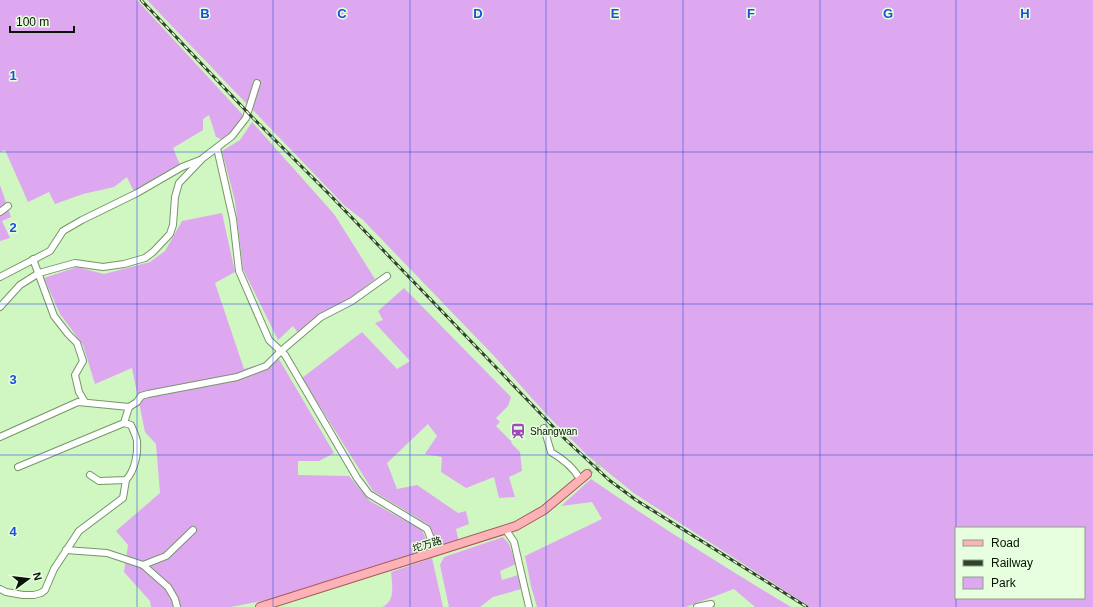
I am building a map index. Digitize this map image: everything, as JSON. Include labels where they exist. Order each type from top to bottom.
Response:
[{"type":"main road","name":"坨万路","points":[[260,607],[506,530],[537,515],[587,474]]},
{"type":"street","points":[[0,307],[20,285],[39,274],[75,263],[102,267],[124,264],[145,258],[153,252],[170,234],[173,226],[175,198],[179,183],[203,158],[232,136],[246,118],[258,83]]},
{"type":"street","points":[[217,148],[233,219],[239,271],[269,340],[285,355],[357,478],[369,494],[427,529],[436,551]]},
{"type":"street","points":[[0,277],[50,250],[63,231],[137,193],[182,167],[203,158]]},
{"type":"street","points":[[0,212],[8,206]]},
{"type":"street","points":[[33,259],[54,316],[77,343],[83,361],[76,375],[79,392],[85,402]]},
{"type":"street","points":[[0,437],[78,402],[129,407],[137,402],[141,396],[237,377],[266,366],[281,351],[321,317],[352,301],[387,276]]},
{"type":"street","points":[[124,423],[129,407]]},
{"type":"street","points":[[0,589],[6,592],[23,595],[34,595],[45,590],[54,570],[79,531],[123,498],[126,480],[132,474],[136,459],[136,440],[131,425],[124,423],[18,467]]},
{"type":"street","points":[[544,428],[551,452],[560,457],[569,465],[580,480]]},
{"type":"street","points":[[90,475],[99,482],[126,480]]},
{"type":"street","points":[[144,565],[166,556],[193,530]]},
{"type":"street","points":[[506,530],[514,542],[529,607]]},
{"type":"street","points":[[66,550],[107,554],[144,565],[168,587],[177,607]]},
{"type":"street","points":[[698,607],[711,604]]},
{"type":"green space","points":[[0,0],[137,0],[243,115],[234,132],[223,140],[216,137],[209,115],[203,119],[203,130],[173,148],[180,165],[134,192],[127,177],[114,187],[83,194],[55,204],[49,192],[28,202],[5,150],[0,152]]},
{"type":"green space","points":[[147,0],[1093,0],[1093,607],[810,607],[635,494],[588,456],[548,416],[495,357],[363,220],[345,206]]},
{"type":"green space","points":[[252,122],[334,214],[375,279],[352,297],[316,317],[298,333],[293,326],[278,340],[243,269],[235,201],[222,151],[240,140]]},
{"type":"green space","points":[[0,185],[11,217],[2,221],[10,238],[0,241]]},
{"type":"green space","points":[[222,213],[235,272],[215,283],[244,369],[279,359],[334,453],[319,461],[298,461],[298,475],[349,476],[370,501],[422,530],[431,551],[282,597],[231,607],[151,607],[150,601],[124,572],[128,545],[116,531],[160,493],[156,444],[145,432],[132,368],[95,384],[83,345],[60,314],[44,278],[77,267],[104,274],[150,262],[165,251],[182,221]]},
{"type":"green space","points":[[404,288],[511,397],[508,406],[496,418],[500,422],[496,426],[520,452],[522,471],[509,477],[515,497],[499,498],[494,477],[466,488],[441,472],[442,457],[425,454],[437,436],[428,424],[387,463],[397,489],[417,485],[458,513],[466,511],[469,524],[456,529],[459,543],[440,548],[429,525],[373,491],[302,378],[362,332],[397,369],[410,361],[375,323],[383,320],[378,311]]},
{"type":"green space","points":[[591,479],[740,576],[791,607],[755,607],[734,589],[686,607],[537,607],[525,556],[602,519],[592,502],[561,506]]},
{"type":"green space","points":[[503,537],[509,544],[516,564],[500,571],[502,580],[518,575],[521,589],[493,597],[480,607],[449,607],[440,565],[444,557]]},
{"type":"green space","points":[[432,558],[443,607],[382,607],[386,605],[391,597],[391,572]]},
{"type":"tunnel","points":[[587,474],[602,462]]},
{"type":"railway","points":[[141,0],[252,117],[329,194],[566,440],[609,480],[636,500],[807,607]]},
{"type":"place","name":"Shangwan","points":[[518,431]]}]
